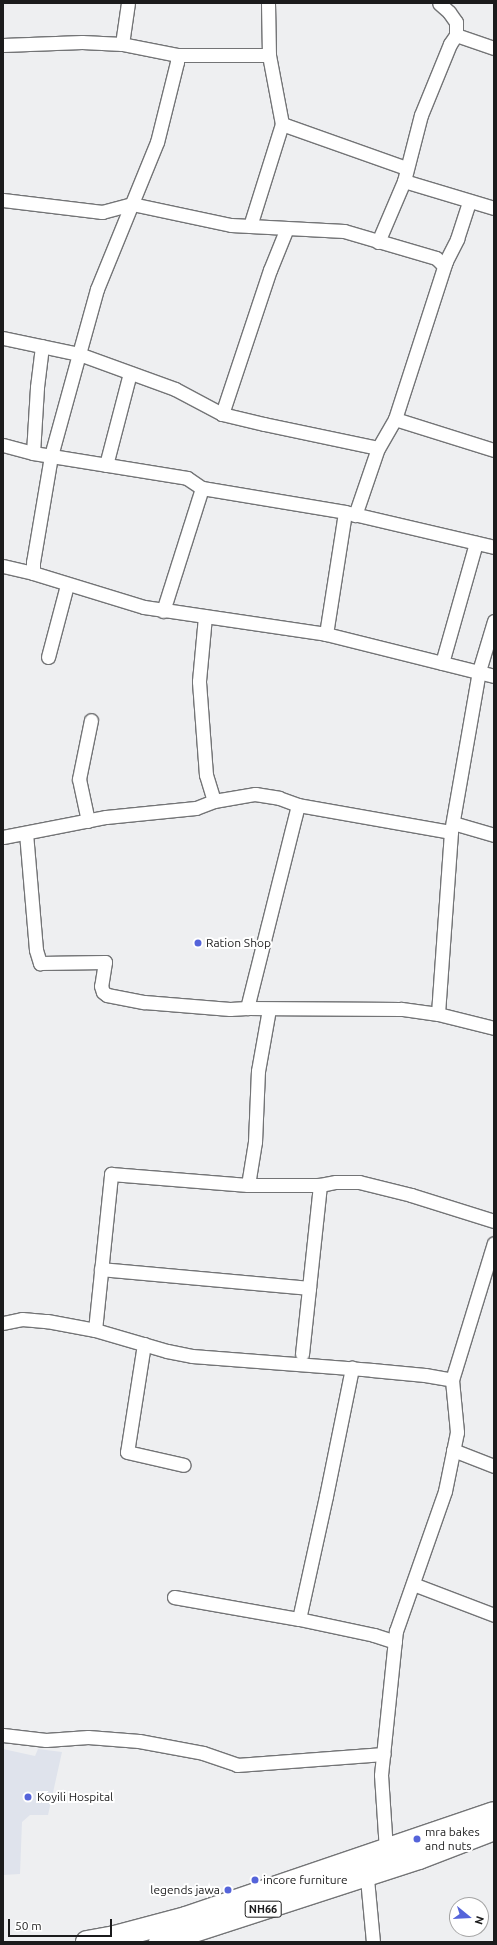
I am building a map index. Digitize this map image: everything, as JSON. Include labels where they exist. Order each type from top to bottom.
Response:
[{"type":"highway","name":"NH66","points":[[160,1942],[366,1866],[386,1850],[494,1812]]},
{"type":"highway","name":"NH66","points":[[87,1942],[115,1937],[186,1918],[366,1866],[419,1858],[494,1829]]},
{"type":"street","points":[[122,44],[128,3]]},
{"type":"street","points":[[250,226],[282,124],[269,55],[268,3]]},
{"type":"street","points":[[378,242],[405,174],[421,115],[450,44],[456,35],[456,22],[451,7],[439,3]]},
{"type":"street","points":[[456,35],[494,48]]},
{"type":"street","points":[[3,45],[82,42],[122,44],[177,55],[269,55]]},
{"type":"street","points":[[32,573],[51,456],[97,289],[157,142],[177,62],[177,55]]},
{"type":"street","points":[[282,124],[469,201],[494,208]]},
{"type":"street","points":[[3,200],[102,212],[132,204],[231,225],[344,231],[436,258],[444,266],[458,239],[469,201]]},
{"type":"street","points":[[222,414],[270,270],[287,228]]},
{"type":"street","points":[[326,634],[350,513],[378,448],[395,419],[446,261]]},
{"type":"street","points":[[3,338],[79,354],[175,390],[222,414],[378,448]]},
{"type":"street","points":[[33,453],[37,387],[42,346]]},
{"type":"street","points":[[106,465],[130,373]]},
{"type":"street","points":[[395,419],[494,450]]},
{"type":"street","points":[[3,445],[33,453],[187,478],[202,488],[350,513],[494,547]]},
{"type":"street","points":[[163,611],[202,488]]},
{"type":"street","points":[[442,663],[476,543]]},
{"type":"street","points":[[3,566],[163,611],[326,634],[494,676]]},
{"type":"street","points":[[48,657],[67,585]]},
{"type":"street","points":[[205,616],[199,680],[206,775],[214,801]]},
{"type":"street","points":[[438,1014],[452,827],[478,671],[494,621]]},
{"type":"street","points":[[88,821],[79,779],[91,720]]},
{"type":"street","points":[[3,838],[106,817],[196,808],[214,801],[255,794],[279,798],[298,805],[387,819],[452,827],[494,835]]},
{"type":"street","points":[[247,1008],[298,805]]},
{"type":"street","points":[[26,833],[36,950],[40,963],[105,962],[101,986],[103,992],[107,995],[144,1002],[230,1009],[401,1009],[438,1014],[494,1028]]},
{"type":"street","points":[[248,1185],[255,1142],[258,1071],[269,1009]]},
{"type":"street","points":[[95,1330],[111,1174],[248,1185],[320,1185],[336,1182],[359,1182],[411,1195],[494,1222]]},
{"type":"street","points":[[302,1354],[320,1185]]},
{"type":"street","points":[[386,1850],[381,1775],[396,1631],[445,1491],[457,1432],[452,1380],[493,1249]]},
{"type":"street","points":[[101,1269],[309,1288]]},
{"type":"street","points":[[3,1323],[22,1319],[48,1321],[95,1330],[192,1356],[352,1368],[425,1375],[452,1380]]},
{"type":"street","points":[[144,1344],[127,1452],[184,1466]]},
{"type":"street","points":[[299,1619],[352,1368]]},
{"type":"street","points":[[453,1450],[494,1466]]},
{"type":"street","points":[[413,1584],[494,1615]]},
{"type":"street","points":[[174,1597],[299,1619],[374,1635],[395,1642]]},
{"type":"street","points":[[3,1735],[46,1740],[88,1737],[139,1741],[203,1753],[237,1765],[384,1754]]},
{"type":"street","points":[[366,1866],[373,1942]]},
{"type":"shaded area","name":"Koyili Hospital","points":[[3,1749],[35,1756],[38,1749],[62,1752],[48,1815],[30,1815],[22,1822],[20,1874],[3,1875]]},
{"type":"place","name":"Ration Shop","points":[[198,943]]},
{"type":"place","name":"Koyili Hospital","points":[[28,1797]]},
{"type":"place","name":"mra bakes and nuts","points":[[417,1839]]},
{"type":"place","name":"incore furniture","points":[[255,1880]]},
{"type":"place","name":"legends jawa","points":[[228,1890]]}]
